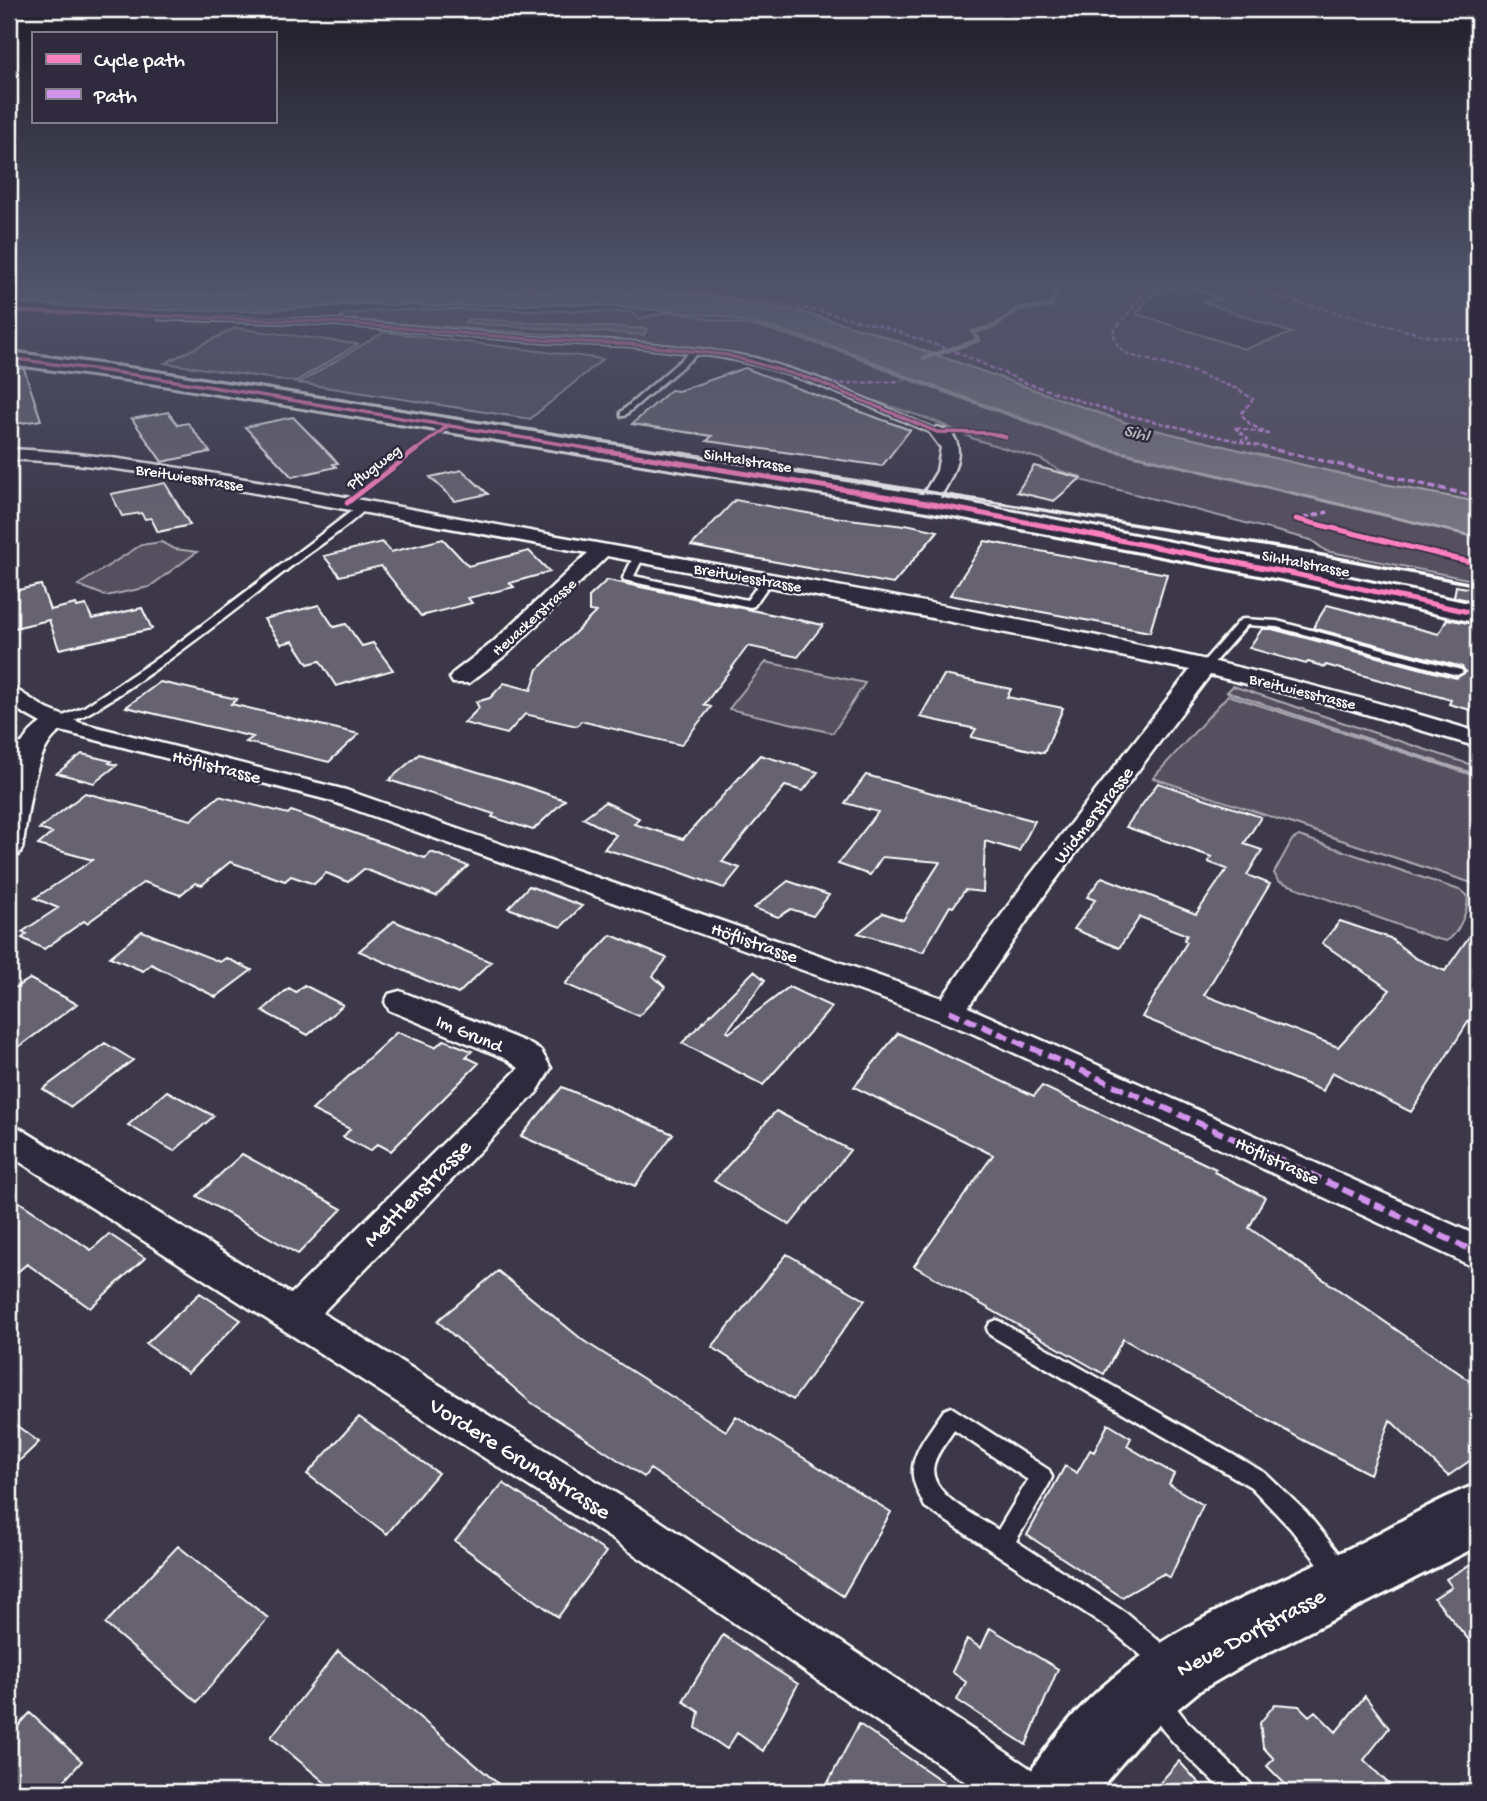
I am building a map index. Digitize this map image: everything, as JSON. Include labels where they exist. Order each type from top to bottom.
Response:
[{"type":"main road","name":"Sihltalstrasse","points":[[91,369],[927,503],[1278,571],[1478,614]]},
{"type":"main road","name":"Neue Dorfstrasse","points":[[1055,1792],[1093,1740],[1162,1679],[1229,1639],[1439,1536],[1478,1513]]},
{"type":"street","points":[[927,503],[944,472],[950,452],[946,441],[937,432]]},
{"type":"street","name":"Breitwiesstrasse","points":[[9,454],[71,458],[137,467],[768,579],[1206,665],[1352,702],[1478,740]]},
{"type":"street","name":"Heuackerstrasse","points":[[461,678],[500,648],[596,558],[600,549]]},
{"type":"street","name":"Widmerstrasse","points":[[949,1011],[1038,884],[1206,665]]},
{"type":"street","name":"Höflistrasse","points":[[9,695],[58,723],[337,795],[780,949],[949,1011],[1478,1252]]},
{"type":"street","points":[[9,849],[25,772],[35,744],[39,736],[58,723]]},
{"type":"street","name":"Im Grund","points":[[400,1002],[517,1051],[530,1059],[535,1068]]},
{"type":"street","name":"Mettlenstrasse","points":[[295,1314],[526,1083],[535,1068]]},
{"type":"street","name":"Vordere Grundstrasse","points":[[9,1138],[295,1314],[630,1526],[1023,1792]]},
{"type":"lane","points":[[624,414],[675,369]]},
{"type":"lane","points":[[780,369],[825,384],[937,432]]},
{"type":"lane","name":"Pflugweg","points":[[58,723],[88,709],[172,653],[364,506]]},
{"type":"lane","name":"Widmerstrasse","points":[[1206,665],[1244,622],[1277,624],[1457,672]]},
{"type":"lane","points":[[9,750],[35,744]]},
{"type":"lane","points":[[997,1329],[1258,1480],[1298,1520],[1346,1581]]},
{"type":"lane","points":[[1001,1546],[1042,1477],[951,1417],[926,1456],[923,1478],[933,1500],[1001,1546],[1118,1621],[1162,1679],[1178,1728],[1241,1792]]},
{"type":"shaded area","points":[[206,369],[316,369],[295,382]]},
{"type":"shaded area","points":[[322,369],[591,369],[530,419],[299,383]]},
{"type":"shaded area","points":[[795,369],[884,369],[1097,447],[1478,538],[1478,581],[1326,551],[1311,540],[1081,480],[1082,477],[1061,471],[1040,459],[974,439],[937,422],[834,387]]},
{"type":"shaded area","points":[[976,369],[1478,369],[1478,502],[1384,484],[1130,424]]},
{"type":"shaded area","points":[[161,542],[175,549],[197,552],[149,587],[106,596],[78,585],[141,545]]},
{"type":"shaded area","points":[[766,662],[865,683],[833,733],[729,709]]},
{"type":"shaded area","points":[[1233,686],[1478,767],[1478,775],[1227,692]]},
{"type":"shaded area","points":[[1228,695],[1478,777],[1478,885],[1153,778]]},
{"type":"shaded area","points":[[1299,836],[1462,891],[1467,895],[1467,900],[1459,927],[1446,941],[1434,938],[1278,881],[1274,873],[1292,840]]},
{"type":"water","name":"Sihl","points":[[889,369],[976,369],[1130,424],[1384,484],[1478,502],[1478,537],[1098,446]]},
{"type":"building","points":[[9,369],[24,369],[41,420],[9,425]]},
{"type":"building","points":[[748,369],[910,430],[882,466],[707,441],[712,436],[632,424],[671,390],[678,391]]},
{"type":"building","points":[[168,412],[178,425],[188,423],[210,452],[162,462],[132,419]]},
{"type":"building","points":[[293,417],[338,463],[333,464],[336,467],[292,477],[245,427]]},
{"type":"building","points":[[1034,466],[1081,478],[1054,501],[1017,492]]},
{"type":"building","points":[[462,470],[488,494],[455,501],[430,477]]},
{"type":"building","points":[[165,483],[190,525],[158,532],[151,518],[145,519],[141,513],[122,516],[111,494]]},
{"type":"building","points":[[735,500],[818,515],[904,526],[906,524],[938,531],[893,584],[691,546]]},
{"type":"building","points":[[443,539],[468,566],[529,551],[550,572],[510,583],[514,587],[468,598],[472,603],[421,616],[381,566],[340,576],[324,556],[382,542],[391,552]]},
{"type":"building","points":[[985,541],[1167,574],[1150,632],[950,595]]},
{"type":"building","points":[[607,580],[823,625],[798,657],[748,646],[704,705],[711,707],[681,745],[581,721],[577,726],[525,714],[507,734],[464,723],[479,708],[476,702],[490,698],[504,683],[531,690],[538,669],[596,612],[589,611],[589,597]]},
{"type":"building","points":[[41,585],[50,610],[76,604],[77,607],[86,605],[92,619],[142,608],[152,629],[59,649],[49,620],[14,628],[9,611],[9,592]]},
{"type":"building","points":[[1456,586],[1478,590],[1478,602],[1454,597]]},
{"type":"building","points":[[319,605],[334,627],[346,624],[362,646],[373,643],[393,670],[336,686],[320,661],[308,664],[293,641],[281,644],[264,619]]},
{"type":"building","points":[[1327,605],[1439,634],[1447,619],[1478,625],[1478,712],[1449,704],[1451,700],[1326,665],[1306,664],[1249,648],[1262,629],[1272,629],[1456,678],[1466,672],[1462,667],[1313,628]]},
{"type":"building","points":[[944,675],[1011,689],[1007,697],[1063,708],[1044,753],[971,737],[976,729],[920,717]]},
{"type":"building","points":[[160,682],[237,699],[231,704],[359,734],[329,762],[246,742],[253,737],[126,707]]},
{"type":"building","points":[[82,754],[117,765],[94,783],[57,773]]},
{"type":"building","points":[[419,754],[565,800],[533,830],[492,817],[494,814],[389,780]]},
{"type":"building","points":[[760,755],[818,772],[803,791],[785,786],[722,862],[740,868],[724,888],[604,849],[616,835],[583,818],[605,802],[639,818],[634,824],[683,839]]},
{"type":"building","points":[[866,775],[1035,821],[1019,851],[985,841],[983,892],[965,890],[953,907],[950,906],[923,952],[858,933],[883,913],[903,920],[940,862],[882,857],[870,875],[838,864],[878,812],[845,803]]},
{"type":"building","points":[[1158,783],[1261,817],[1244,844],[1262,850],[1247,875],[1270,884],[1204,995],[1338,1047],[1390,990],[1322,943],[1340,921],[1390,938],[1415,958],[1445,971],[1478,924],[1478,1023],[1470,1019],[1411,1112],[1332,1072],[1323,1091],[1142,1017],[1187,942],[1184,940],[1187,935],[1140,917],[1119,948],[1074,929],[1095,900],[1087,897],[1102,877],[1196,914],[1227,869],[1208,862],[1212,857],[1126,827]]},
{"type":"building","points":[[85,793],[191,820],[219,796],[288,814],[291,811],[425,858],[431,852],[468,866],[436,896],[364,869],[348,882],[326,873],[314,884],[291,876],[285,881],[230,862],[202,885],[195,883],[180,895],[144,882],[87,923],[84,921],[44,949],[22,938],[27,934],[22,932],[58,908],[35,898],[93,860],[38,845],[52,833],[39,829]]},
{"type":"building","points":[[788,881],[829,895],[813,916],[791,909],[778,917],[754,908]]},
{"type":"building","points":[[529,886],[582,906],[561,927],[508,908]]},
{"type":"building","points":[[394,921],[491,962],[458,994],[359,951]]},
{"type":"building","points":[[142,931],[220,962],[226,958],[252,970],[216,997],[151,964],[143,971],[110,957]]},
{"type":"building","points":[[611,935],[667,958],[653,976],[665,987],[639,1016],[565,984]]},
{"type":"building","points":[[754,971],[765,980],[727,1031],[729,1033],[789,987],[832,1007],[763,1085],[682,1043]]},
{"type":"building","points":[[30,979],[77,1004],[9,1054],[9,991]]},
{"type":"building","points":[[304,985],[343,1005],[308,1035],[262,1011],[289,988],[296,992]]},
{"type":"building","points":[[397,1032],[435,1047],[444,1040],[472,1051],[466,1057],[479,1063],[391,1151],[378,1144],[370,1151],[343,1137],[350,1129],[312,1110]]},
{"type":"building","points":[[898,1033],[1034,1096],[1042,1086],[1216,1169],[1214,1172],[1265,1197],[1249,1228],[1478,1386],[1478,1455],[1448,1476],[1390,1420],[1370,1474],[1303,1440],[1123,1339],[1104,1374],[914,1266],[993,1155],[854,1087]]},
{"type":"building","points":[[105,1043],[133,1060],[71,1107],[43,1089]]},
{"type":"building","points":[[562,1087],[673,1134],[635,1186],[521,1136]]},
{"type":"building","points":[[167,1091],[214,1116],[174,1151],[128,1125]]},
{"type":"building","points":[[776,1111],[850,1150],[790,1225],[714,1181]]},
{"type":"building","points":[[242,1154],[342,1209],[298,1254],[197,1196]]},
{"type":"building","points":[[9,1195],[91,1250],[109,1234],[145,1258],[90,1308],[27,1264],[9,1279]]},
{"type":"building","points":[[787,1254],[865,1300],[793,1400],[712,1347]]},
{"type":"building","points":[[498,1271],[584,1341],[726,1431],[736,1416],[891,1512],[843,1596],[650,1469],[644,1477],[529,1401],[437,1321]]},
{"type":"building","points":[[200,1293],[241,1320],[188,1373],[146,1344]]},
{"type":"building","points":[[359,1417],[438,1473],[387,1534],[307,1474]]},
{"type":"building","points":[[9,1420],[39,1442],[9,1471]]},
{"type":"building","points":[[1108,1424],[1131,1438],[1127,1446],[1174,1474],[1169,1484],[1203,1505],[1170,1578],[1163,1574],[1122,1597],[1027,1535],[1065,1466],[1077,1473],[1090,1450],[1094,1452]]},
{"type":"building","points":[[503,1483],[606,1552],[558,1617],[455,1541]]},
{"type":"building","points":[[178,1546],[268,1618],[197,1702],[105,1624]]},
{"type":"building","points":[[1478,1560],[1478,1651],[1434,1598],[1452,1587],[1446,1579]]},
{"type":"building","points":[[990,1628],[1058,1669],[1026,1745],[957,1700],[966,1682],[952,1672],[967,1639],[981,1648]]},
{"type":"building","points":[[723,1635],[798,1684],[763,1751],[737,1733],[727,1749],[696,1728],[699,1712],[683,1701]]},
{"type":"building","points":[[338,1651],[508,1792],[336,1792],[271,1737]]},
{"type":"building","points":[[1365,1696],[1389,1728],[1364,1760],[1397,1792],[1293,1792],[1267,1766],[1274,1759],[1263,1747],[1260,1723],[1275,1704],[1299,1706],[1309,1716],[1315,1711],[1336,1732]]},
{"type":"building","points":[[30,1713],[82,1761],[54,1792],[9,1792],[9,1736]]},
{"type":"building","points":[[859,1724],[958,1792],[823,1792]]},
{"type":"building","points":[[1179,1761],[1207,1792],[1152,1792]]},
{"type":"railway","points":[[150,369],[673,452]]},
{"type":"railway","points":[[662,450],[1296,550],[1478,585]]},
{"type":"marked path","points":[[994,369],[1026,383],[1114,412],[1478,497]]},
{"type":"marked path","points":[[1183,369],[1237,389],[1253,399],[1241,414],[1250,424],[1268,434],[1234,427],[1248,439],[1241,440]]},
{"type":"marked path","points":[[833,384],[903,381]]},
{"type":"marked path","points":[[1303,518],[1328,512]]},
{"type":"marked path","points":[[949,1011],[1283,1161],[1478,1253]]},
{"type":"cycle path","points":[[91,369],[927,503],[1290,573],[1478,614]]},
{"type":"cycle path","points":[[780,369],[814,380],[937,432],[989,433],[1006,437]]},
{"type":"cycle path","points":[[347,503],[449,425]]},
{"type":"cycle path","points":[[1296,519],[1478,564]]}]
